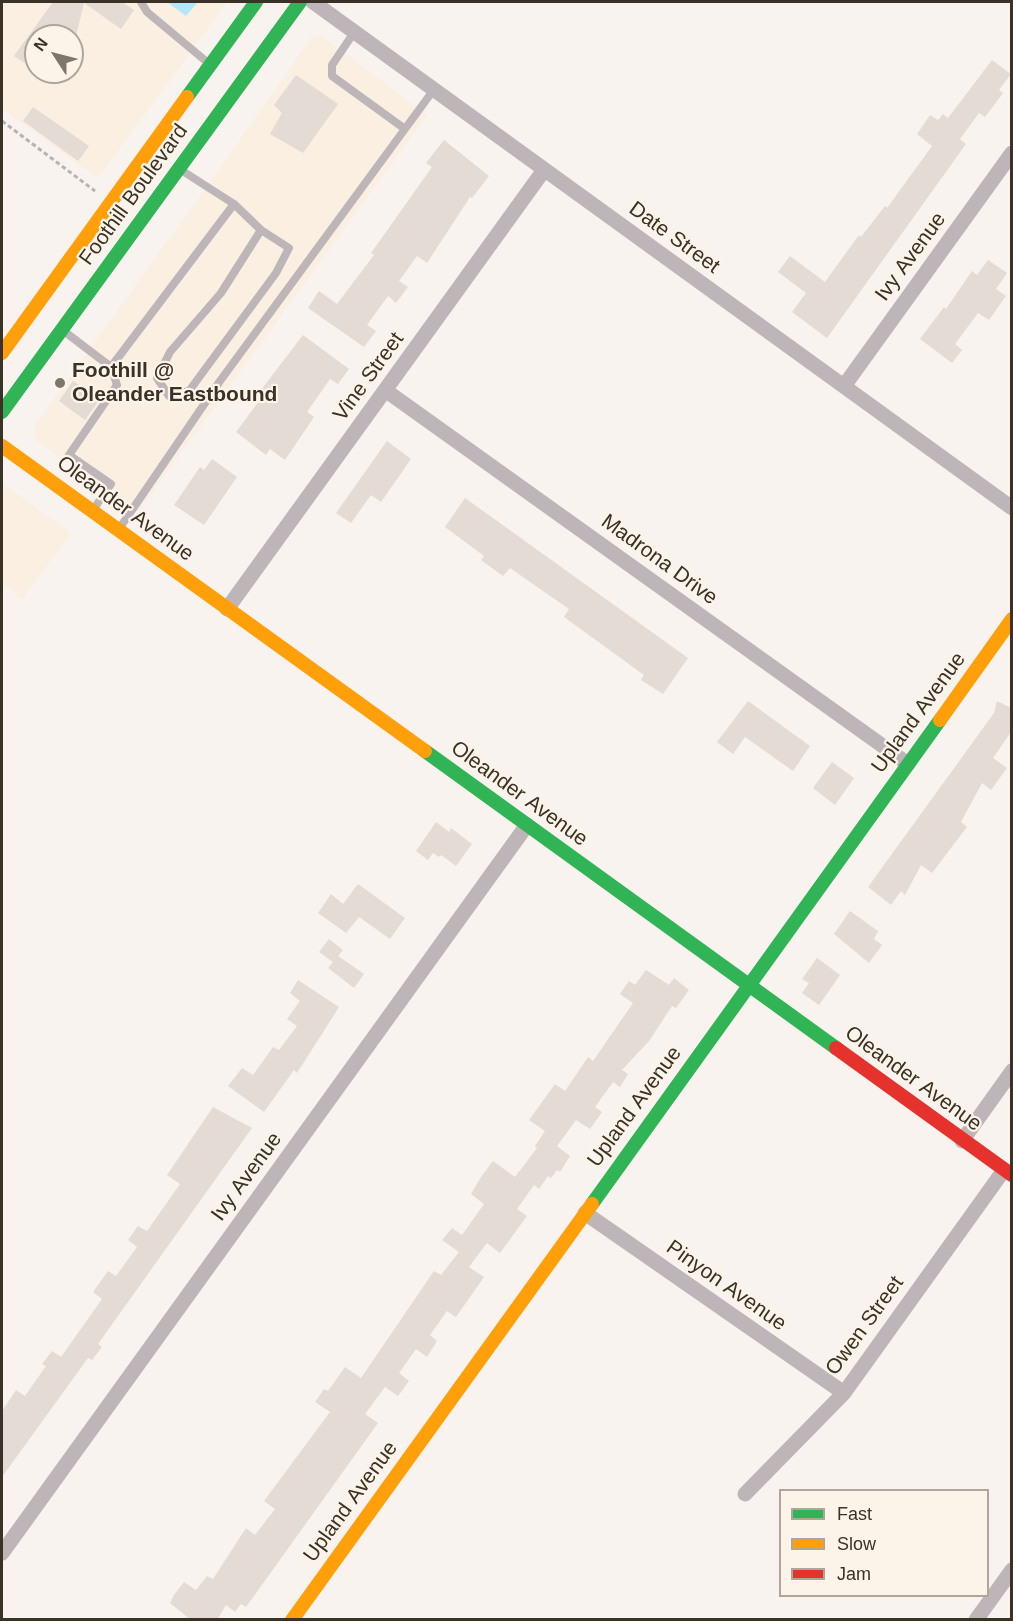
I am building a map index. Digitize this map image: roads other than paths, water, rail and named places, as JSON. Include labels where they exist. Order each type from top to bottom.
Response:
[{"type":"street","name":"Foothill Boulevard","points":[[2,412],[300,2]]},
{"type":"street","name":"Date Street","points":[[313,2],[435,88],[544,170],[1011,508]]},
{"type":"street","name":"Foothill Boulevard","points":[[2,353],[211,65],[249,4]]},
{"type":"street","name":"Ivy Avenue","points":[[844,386],[1011,153]]},
{"type":"street","name":"Vine Street","points":[[227,609],[544,170]]},
{"type":"street","name":"Madrona Drive","points":[[385,390],[908,764]]},
{"type":"street","name":"Oleander Avenue","points":[[2,446],[1008,1173]]},
{"type":"street","name":"Upland Avenue","points":[[292,1620],[1011,619]]},
{"type":"street","name":"Ivy Avenue","points":[[2,1553],[527,825]]},
{"type":"street","points":[[962,1141],[1011,1071]]},
{"type":"street","name":"Owen Street","points":[[745,1494],[844,1393],[1008,1173]]},
{"type":"street","name":"Pinyon Avenue","points":[[585,1213],[844,1393]]},
{"type":"street","points":[[976,1620],[1011,1570]]},
{"type":"lane","points":[[141,2],[147,12],[211,65]]},
{"type":"lane","points":[[355,31],[332,65],[332,76],[405,129]]},
{"type":"lane","points":[[118,530],[220,381],[435,88]]},
{"type":"lane","points":[[180,169],[234,204],[261,230],[289,248],[276,273],[189,391],[169,396],[157,378],[170,352],[221,293],[261,230]]},
{"type":"lane","points":[[111,367],[234,204]]},
{"type":"lane","points":[[62,329],[111,367],[117,385],[69,455],[111,484],[92,511]]},
{"type":"water","points":[[167,2],[198,2],[186,16]]},
{"type":"place","name":"Foothill @ Oleander Eastbound","points":[[60,383]]}]
